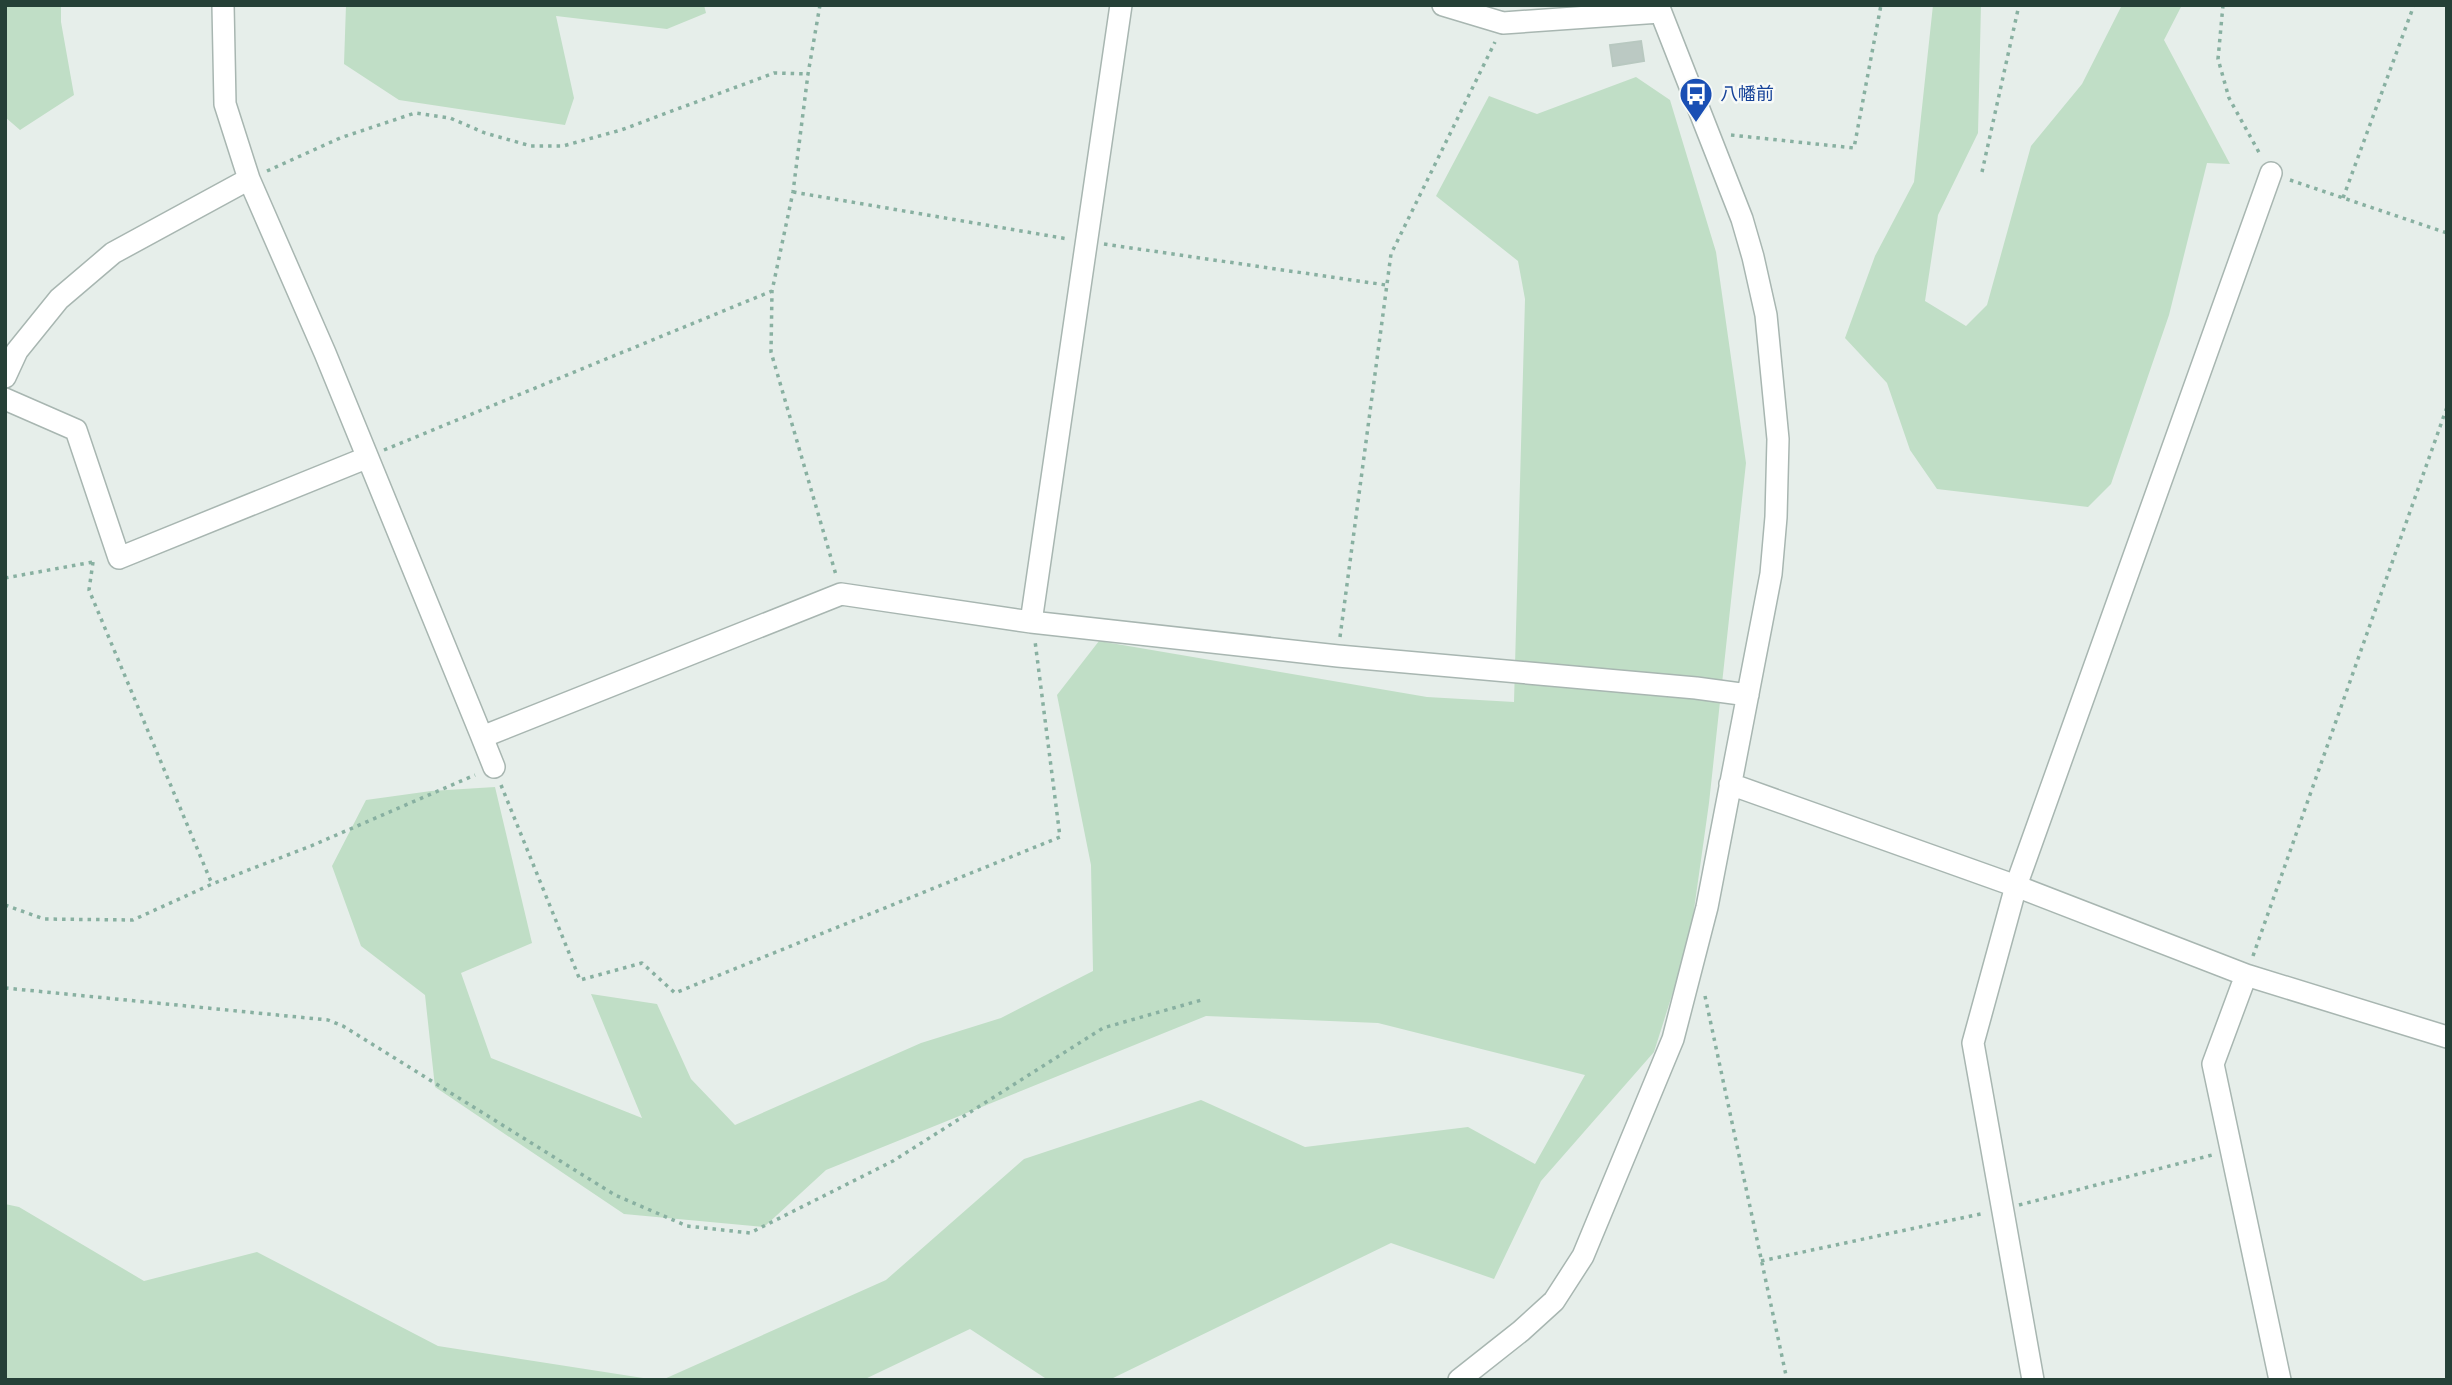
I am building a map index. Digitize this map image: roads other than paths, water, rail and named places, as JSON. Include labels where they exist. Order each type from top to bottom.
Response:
[{"type":"street","points":[[222,5],[225,104],[249,179],[325,354],[494,767]]},
{"type":"street","points":[[1031,622],[1121,5]]},
{"type":"street","points":[[1443,5],[1503,23],[1659,9],[1742,219],[1753,257],[1766,316],[1778,439],[1771,574],[1707,906],[1672,1038],[1583,1256],[1553,1301],[1521,1331],[1459,1380]]},
{"type":"street","points":[[2033,1380],[1973,1043],[2017,886],[2271,173]]},
{"type":"street","points":[[5,377],[17,351],[59,299],[113,253],[249,179]]},
{"type":"street","points":[[5,399],[76,430],[119,558],[366,457]]},
{"type":"street","points":[[482,737],[841,594],[1031,622],[1338,656],[1748,695]]},
{"type":"street","points":[[1730,784],[2017,886],[2246,975],[2447,1037]]},
{"type":"street","points":[[2246,975],[2213,1064],[2280,1380]]},
{"type":"place","name":"八幡前","points":[[1696,124]]}]
